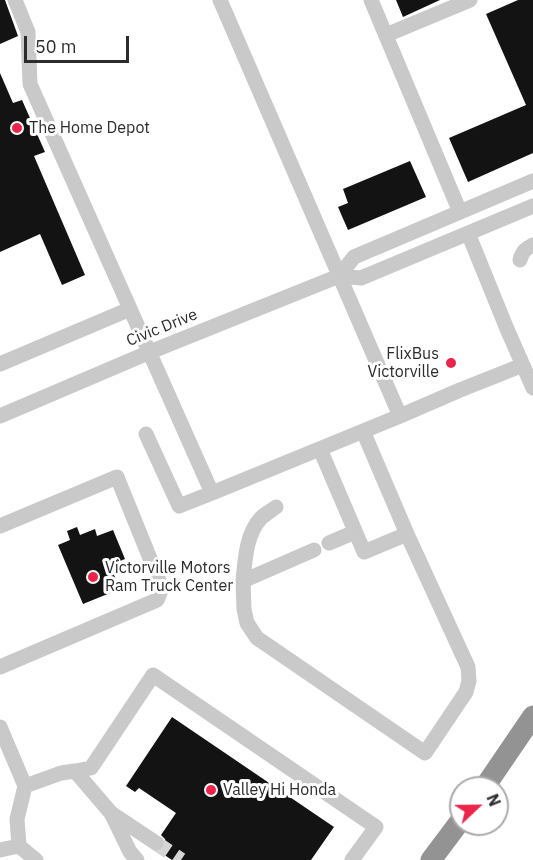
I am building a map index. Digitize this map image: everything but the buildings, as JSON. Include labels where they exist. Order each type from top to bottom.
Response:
[{"type":"highway","points":[[492,776],[533,716]]},
{"type":"highway","points":[[431,860],[449,836]]},
{"type":"street","points":[[15,0],[28,32],[30,84],[212,493]]},
{"type":"street","points":[[220,0],[400,416]]},
{"type":"street","points":[[371,0],[460,212]]},
{"type":"street","points":[[386,35],[470,0]]},
{"type":"street","name":"Civic Drive","points":[[339,276],[354,257],[533,181]]},
{"type":"street","name":"Civic Drive","points":[[0,416],[150,352],[339,276],[361,278],[533,206]]},
{"type":"street","points":[[468,233],[533,388]]},
{"type":"street","points":[[520,260],[521,254],[533,245]]},
{"type":"street","points":[[0,364],[130,309]]},
{"type":"street","points":[[146,434],[178,506],[523,365]]},
{"type":"street","points":[[276,507],[255,525],[245,556],[243,581],[247,623],[257,638],[425,753],[466,692],[469,681],[468,667],[363,431]]},
{"type":"street","points":[[320,449],[364,552],[407,534]]},
{"type":"street","points":[[0,526],[117,477],[162,588],[157,600],[0,667]]},
{"type":"street","points":[[329,543],[355,532]]},
{"type":"street","points":[[243,581],[314,550]]},
{"type":"street","points":[[25,786],[61,774],[91,768],[153,675],[376,827],[352,860]]},
{"type":"street","points":[[0,727],[25,786],[18,819],[19,846],[36,860]]},
{"type":"street","points":[[75,771],[111,813],[130,852],[137,860]]},
{"type":"street","points":[[111,813],[156,843]]},
{"type":"street","points":[[0,850],[19,846]]},
{"type":"tunnel","points":[[156,843],[181,860]]},
{"type":"place","name":"The Home Depot","points":[[17,128]]},
{"type":"place","name":"FlixBus Victorville","points":[[451,363]]},
{"type":"place","name":"Victorville Motors Ram Truck Center","points":[[93,577]]},
{"type":"place","name":"Valley Hi Honda","points":[[211,790]]}]
